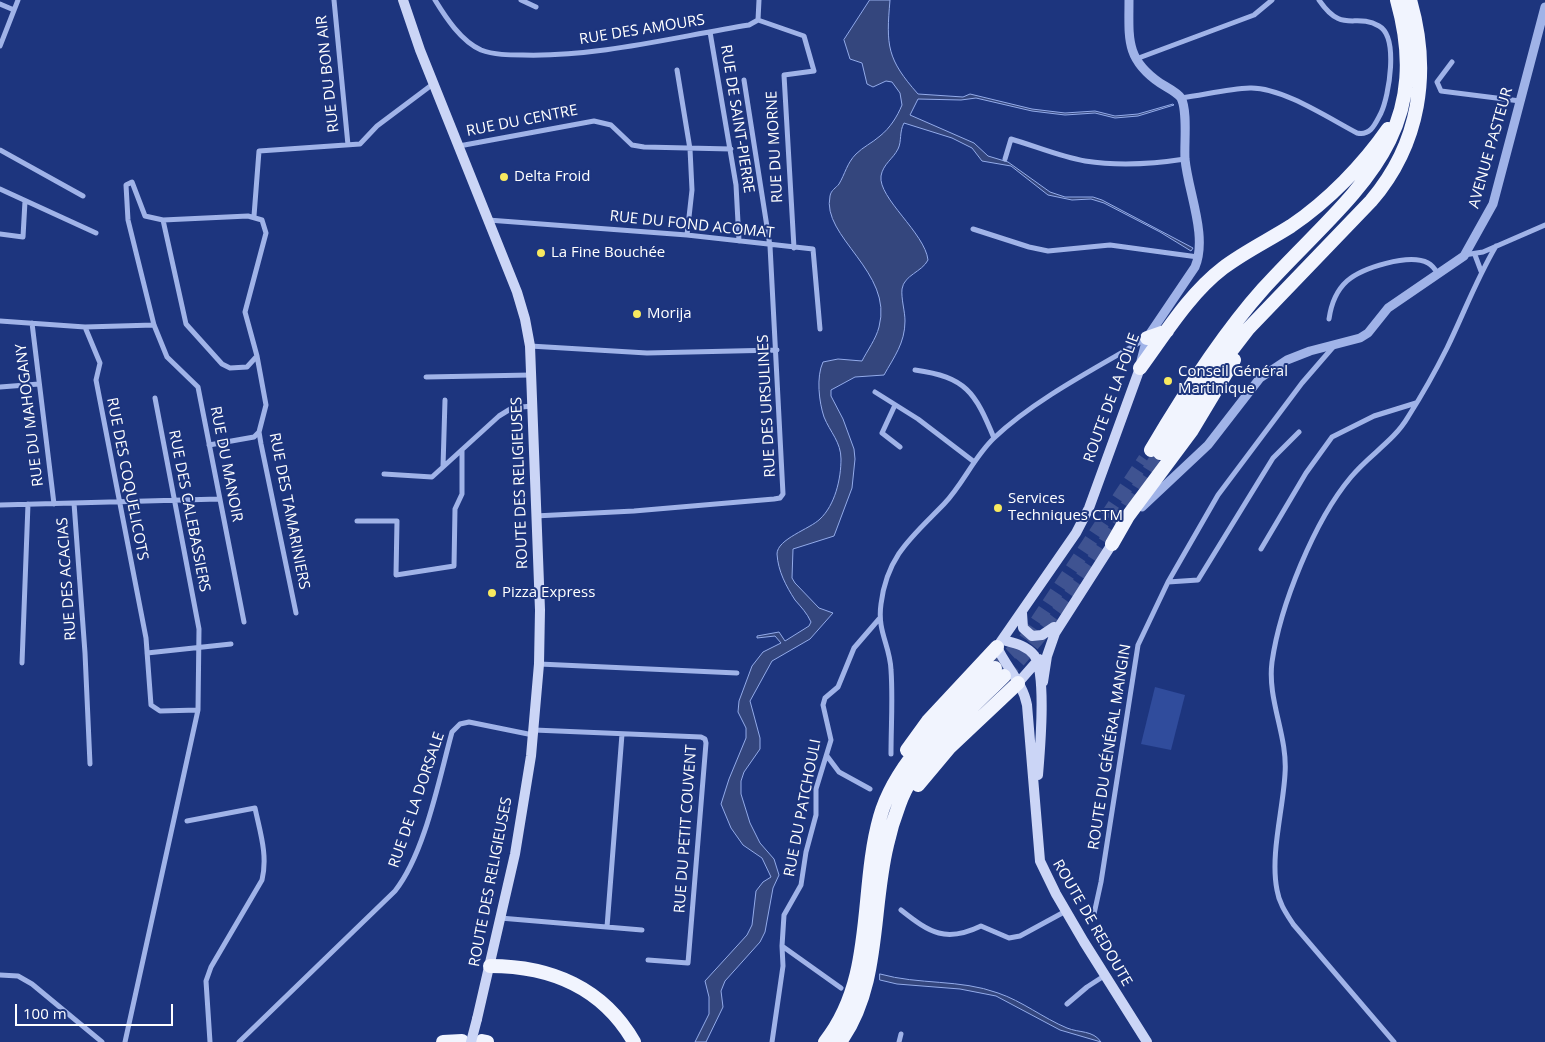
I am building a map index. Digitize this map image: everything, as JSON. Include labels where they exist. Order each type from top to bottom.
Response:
[{"type":"highway","points":[[1397,0],[1407,41],[1407,90],[1391,138],[1372,170],[1344,205],[1262,290],[1182,398],[1155,451],[1248,329],[1384,185],[1408,143],[1416,116],[1420,71],[1418,32],[1410,0]]},
{"type":"highway","points":[[1140,368],[1200,288],[1224,268],[1293,224],[1353,172],[1389,128],[1407,90]]},
{"type":"highway","points":[[1112,544],[1128,516],[1192,430],[1229,368],[1282,292]]},
{"type":"highway","points":[[1147,338],[1168,330]]},
{"type":"highway","points":[[826,1042],[847,1010],[856,979],[876,838],[896,771],[908,748],[928,721],[1000,644]]},
{"type":"highway","points":[[840,1042],[854,1019],[868,975],[886,845],[900,802],[916,773],[935,748],[1000,672],[960,702],[916,752],[887,797]]},
{"type":"highway","points":[[886,845],[918,785],[949,748],[1018,683]]},
{"type":"highway","points":[[490,966],[513,967],[562,978],[581,986],[603,1003],[618,1018],[634,1042]]},
{"type":"highway","points":[[603,1003],[618,1027],[622,1042]]},
{"type":"highway","points":[[443,1042],[475,1041]]},
{"type":"main road","name":"ROUTE DES RELIGIEUSES","points":[[403,0],[408,20],[525,318],[532,374],[540,610],[539,664],[533,732],[515,854],[477,1019],[475,1041]]},
{"type":"main road","name":"ROUTE DE LA FOLIE","points":[[1000,644],[1076,533],[1088,508],[1140,368]]},
{"type":"main road","points":[[1035,810],[1041,693],[1049,648],[1072,604],[1112,544]]},
{"type":"main road","points":[[1018,683],[1037,662],[1054,627],[1072,604]]},
{"type":"main road","points":[[1022,613],[1023,628],[1032,636],[1042,635],[1054,627]]},
{"type":"main road","points":[[1000,644],[1025,648],[1037,662],[1041,693]]},
{"type":"main road","points":[[1000,644],[1026,696],[1035,810]]},
{"type":"main road","name":"ROUTE DE REDOUTE","points":[[1035,810],[1040,862],[1104,976],[1147,1042]]},
{"type":"street","points":[[0,46],[18,0]]},
{"type":"street","name":"RUE DU BON AIR","points":[[334,0],[348,145]]},
{"type":"street","name":"RUE DES AMOURS","points":[[435,0],[459,33],[480,50],[500,54],[556,56],[640,45],[750,25],[758,20]]},
{"type":"street","points":[[521,0],[536,7]]},
{"type":"street","points":[[758,20],[759,0]]},
{"type":"street","points":[[1129,0],[1129,43],[1135,59],[1142,70],[1181,98],[1252,88],[1274,93],[1292,100],[1362,134],[1374,127],[1385,100],[1391,68],[1388,37],[1384,29],[1377,24],[1345,22],[1328,13],[1319,0]]},
{"type":"street","points":[[1135,59],[1254,15],[1272,0]]},
{"type":"street","points":[[0,4],[14,10]]},
{"type":"street","name":"AVENUE PASTEUR","points":[[1112,544],[1137,512],[1218,435],[1264,374],[1286,360],[1368,334],[1388,308],[1464,256],[1492,204],[1545,7]]},
{"type":"street","name":"RUE DU MORNE","points":[[758,20],[804,36],[814,71],[784,75],[794,248]]},
{"type":"street","name":"RUE DE SAINT-PIERRE","points":[[710,32],[731,149],[736,186],[739,242]]},
{"type":"street","points":[[1452,62],[1437,82],[1441,91],[1520,101]]},
{"type":"street","points":[[677,70],[690,149],[692,190],[687,235]]},
{"type":"street","name":"RUE DES URSULINES","points":[[536,516],[634,511],[780,498],[783,494],[777,350],[770,246],[744,80]]},
{"type":"street","points":[[257,356],[247,367],[230,368],[222,364],[186,324],[163,220],[254,216],[259,151],[360,144],[377,126],[434,84]]},
{"type":"street","name":"ROUTE DE LA FOLIE","points":[[1140,368],[1147,338],[1192,273],[1199,258],[1199,236],[1185,159],[1181,98]]},
{"type":"street","name":"RUE DU CENTRE","points":[[459,146],[594,121],[611,125],[632,145],[644,148],[731,149]]},
{"type":"street","points":[[1005,159],[1011,139],[1085,160],[1120,163],[1159,163],[1185,159]]},
{"type":"street","points":[[0,150],[82,196]]},
{"type":"street","name":"RUE DU MANOIR","points":[[163,220],[145,216],[132,182],[126,185],[128,220],[154,325],[167,357],[198,387],[244,622]]},
{"type":"street","points":[[0,189],[96,233]]},
{"type":"street","points":[[0,234],[24,237],[25,201]]},
{"type":"street","name":"RUE DES TAMARINIERS","points":[[254,216],[262,220],[266,233],[245,312],[257,356],[266,406],[259,432],[296,613]]},
{"type":"street","name":"RUE DU FOND ACOMAT","points":[[488,220],[687,235],[770,246],[813,249],[820,329]]},
{"type":"street","points":[[1464,256],[1474,255],[1545,224]]},
{"type":"street","points":[[973,229],[1029,247],[1048,251],[1110,245],[1199,258]]},
{"type":"street","points":[[1394,1042],[1293,924],[1284,910],[1277,891],[1275,873],[1286,773],[1284,748],[1273,691],[1272,666],[1278,630],[1305,557],[1327,512],[1351,476],[1399,430],[1448,347],[1481,271],[1496,246]]},
{"type":"street","points":[[1474,255],[1481,271]]},
{"type":"street","points":[[1329,319],[1331,307],[1338,293],[1346,282],[1358,274],[1388,263],[1415,259],[1426,262],[1438,274]]},
{"type":"street","points":[[0,321],[85,327],[154,325]]},
{"type":"street","name":"RUE DU MAHOGANY","points":[[32,323],[54,504]]},
{"type":"street","name":"RUE DES COQUELICOTS","points":[[85,327],[100,363],[96,380],[146,638],[151,705],[160,712],[198,710]]},
{"type":"street","points":[[891,754],[891,670],[879,619],[881,601],[897,555],[911,536],[945,503],[973,461],[994,438],[1040,404],[1147,338]]},
{"type":"street","name":"ROUTE DU GÉNÉRAL MANGIN","points":[[1094,914],[1101,882],[1138,645],[1168,582],[1218,495],[1302,384],[1336,344]]},
{"type":"street","points":[[530,346],[648,352],[777,350]]},
{"type":"street","points":[[915,370],[940,374],[965,387],[981,405],[994,438]]},
{"type":"street","points":[[426,376],[532,374]]},
{"type":"street","points":[[0,386],[39,384]]},
{"type":"street","points":[[875,392],[973,461]]},
{"type":"street","name":"RUE DES CALEBASSIERS","points":[[125,1042],[198,710],[199,629],[155,398]]},
{"type":"street","points":[[443,467],[445,400]]},
{"type":"street","points":[[1261,550],[1306,473],[1332,436],[1374,416],[1416,403]]},
{"type":"street","points":[[895,405],[882,433],[900,447]]},
{"type":"street","points":[[384,474],[432,477],[500,416],[512,408],[532,406]]},
{"type":"street","points":[[209,445],[254,437],[259,432]]},
{"type":"street","points":[[1168,582],[1198,580],[1273,458],[1299,432]]},
{"type":"street","points":[[357,521],[397,521],[396,575],[454,566],[455,509],[462,494],[462,450]]},
{"type":"street","points":[[0,505],[219,499]]},
{"type":"street","name":"RUE DES ACACIAS","points":[[74,503],[85,653],[90,764]]},
{"type":"street","points":[[22,663],[28,504]]},
{"type":"street","name":"RUE DU PATCHOULI","points":[[772,1042],[783,966],[784,915],[801,885],[806,852],[816,815],[816,790],[831,740],[824,705],[825,698],[838,687],[854,648],[879,619]]},
{"type":"street","points":[[147,653],[231,644]]},
{"type":"street","points":[[539,664],[737,673]]},
{"type":"street","name":"RUE DE LA DORSALE","points":[[239,1042],[394,891],[406,877],[424,830],[452,732],[460,724],[469,722],[533,732]]},
{"type":"street","name":"RUE DU PETIT COUVENT","points":[[533,732],[701,737],[706,744],[688,963],[648,960]]},
{"type":"street","points":[[607,928],[622,734]]},
{"type":"street","points":[[827,756],[839,772],[870,789]]},
{"type":"street","points":[[187,821],[255,808],[264,848],[265,866],[262,880],[211,967],[206,981],[210,1042]]},
{"type":"street","points":[[902,910],[921,926],[944,936],[955,935],[981,926],[1009,938],[1020,936],[1066,911]]},
{"type":"street","points":[[500,918],[642,930]]},
{"type":"street","points":[[782,946],[841,988]]},
{"type":"street","points":[[0,975],[18,976],[32,984],[102,1042]]},
{"type":"street","points":[[1067,1004],[1086,986],[1104,976]]},
{"type":"street","points":[[899,1042],[901,1034]]},
{"type":"shaded area","points":[[870,0],[890,0],[888,29],[891,51],[900,71],[918,94],[963,97],[970,94],[1032,109],[1065,113],[1095,111],[1115,116],[1138,114],[1173,104],[1138,116],[1115,118],[1095,113],[1065,115],[1032,111],[976,98],[961,100],[918,99],[910,115],[974,143],[988,156],[1008,162],[1050,192],[1065,197],[1093,197],[1102,200],[1193,248],[1191,251],[1160,232],[1104,203],[1091,199],[1072,200],[1048,195],[1011,166],[982,161],[972,148],[952,138],[904,123],[898,149],[882,172],[882,185],[887,195],[919,239],[928,260],[922,268],[903,284],[905,329],[898,350],[884,375],[855,377],[831,390],[831,396],[843,419],[854,449],[855,459],[852,488],[834,536],[793,549],[792,578],[819,608],[833,613],[810,639],[772,661],[750,701],[760,738],[760,749],[744,772],[741,781],[741,794],[750,823],[760,843],[774,859],[779,875],[773,888],[765,932],[760,942],[725,981],[721,991],[723,1007],[706,1042],[695,1042],[709,1014],[709,997],[705,981],[747,935],[752,925],[756,891],[763,882],[771,877],[762,858],[743,845],[731,828],[721,804],[746,738],[746,728],[738,712],[739,701],[752,666],[763,652],[781,643],[775,636],[757,638],[757,636],[779,632],[785,641],[809,626],[811,622],[786,584],[779,566],[777,554],[778,549],[788,539],[820,519],[830,507],[838,483],[841,453],[822,411],[819,375],[823,362],[838,359],[862,361],[879,327],[881,307],[876,289],[868,272],[836,226],[830,211],[832,191],[839,184],[850,161],[887,129],[902,105],[900,93],[892,82],[886,81],[873,87],[867,84],[862,63],[850,59],[844,40]]},
{"type":"shaded area","points":[[1155,687],[1185,695],[1171,750],[1141,744]]},
{"type":"shaded area","points":[[880,974],[910,980],[969,986],[998,993],[1016,1000],[1067,1028],[1094,1035],[1101,1042],[1060,1030],[996,996],[960,989],[897,984],[880,980]]},
{"type":"tunnel","points":[[1004,676],[1027,651],[1069,597],[1160,453]]},
{"type":"tunnel","points":[[995,668],[1024,641],[1145,459]]},
{"type":"place","name":"Delta Froid","points":[[504,177]]},
{"type":"place","name":"La Fine Bouchée","points":[[541,253]]},
{"type":"place","name":"Morija","points":[[637,314]]},
{"type":"place","name":"Conseil Général Martinique","points":[[1168,381]]},
{"type":"place","name":"Services Techniques CTM","points":[[998,508]]},
{"type":"place","name":"Pizza Express","points":[[492,593]]}]
